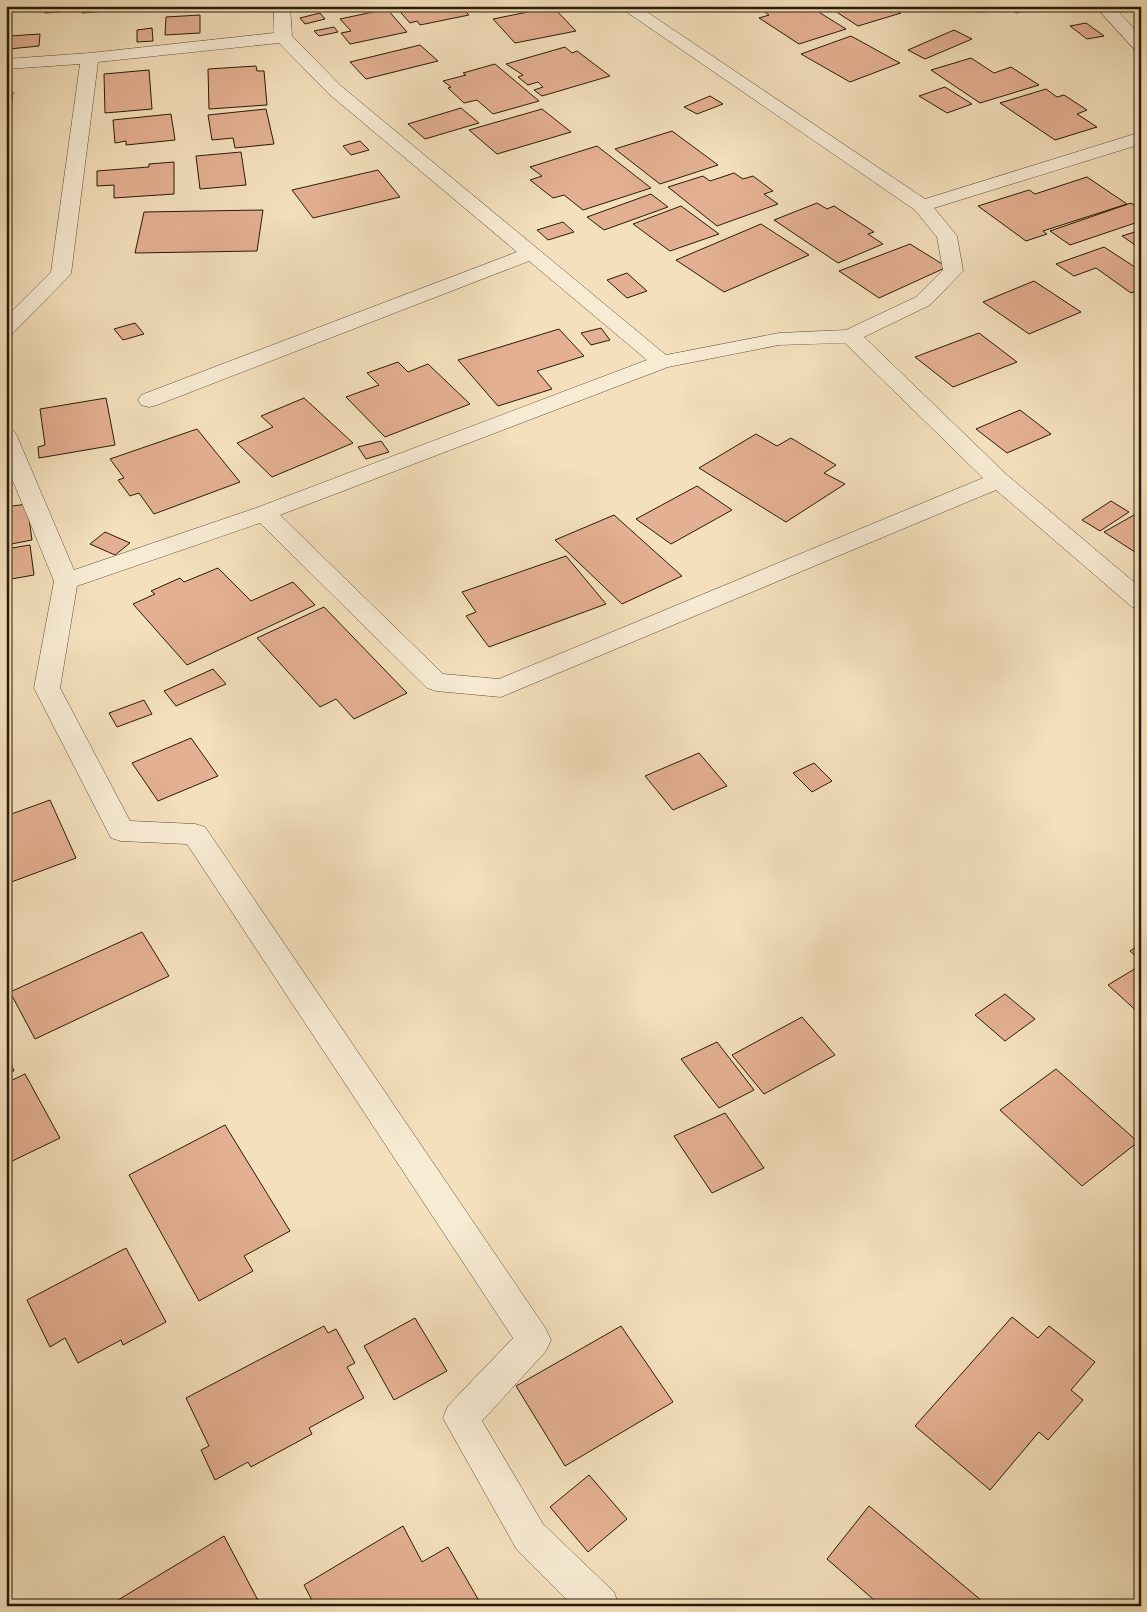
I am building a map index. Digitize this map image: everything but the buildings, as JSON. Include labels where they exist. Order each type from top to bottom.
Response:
[{"type":"street","points":[[282,6],[283,37],[335,90],[662,362]]},
{"type":"street","points":[[66,580],[264,512],[662,362],[779,339],[850,336],[923,301],[953,271],[947,236],[922,206],[626,6]]},
{"type":"street","points":[[1103,6],[1141,46]]},
{"type":"street","points":[[6,64],[90,58],[283,37]]},
{"type":"street","points":[[6,329],[61,274],[90,58]]},
{"type":"street","points":[[922,206],[1141,138]]},
{"type":"street","points":[[149,400],[532,253]]},
{"type":"street","points":[[850,336],[999,480],[1141,602]]},
{"type":"street","points":[[6,436],[66,580],[47,688],[120,831],[195,834],[534,1340],[461,1418],[530,1538],[600,1606]]},
{"type":"street","points":[[264,512],[436,682],[501,688],[999,480]]}]
